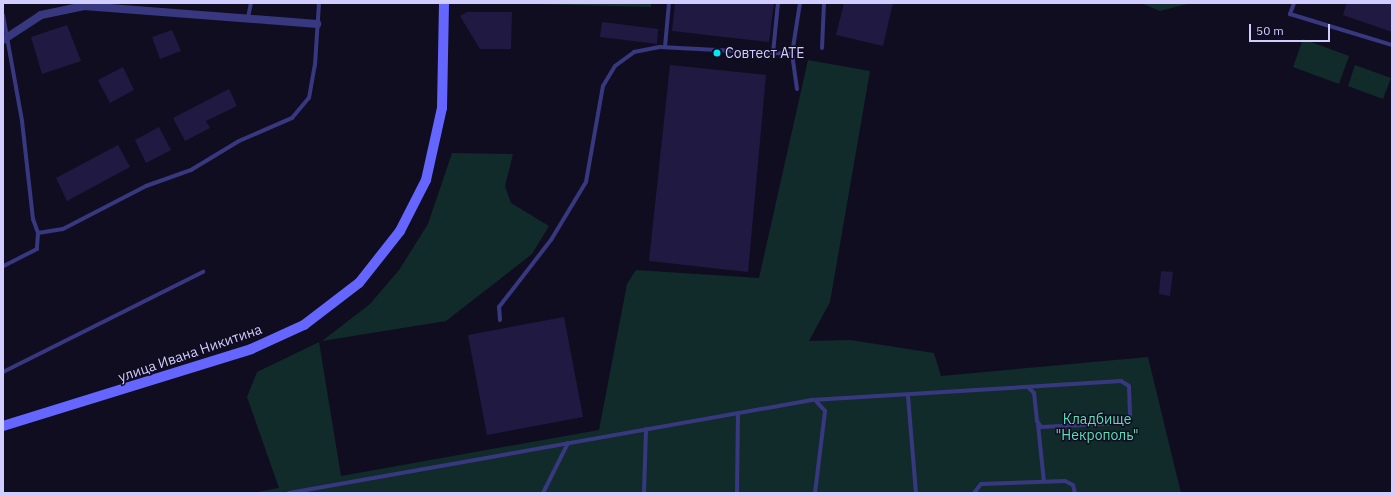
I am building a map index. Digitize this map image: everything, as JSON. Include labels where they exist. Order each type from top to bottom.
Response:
[{"type":"main road","name":"улица Ивана Никитина","points":[[3,426],[250,349],[304,325],[359,283],[400,231],[426,180],[442,108],[444,3]]},
{"type":"street","points":[[5,40],[42,15],[84,6],[248,20],[316,24]]},
{"type":"lane","points":[[248,20],[251,3]]},
{"type":"lane","points":[[38,233],[63,229],[146,186],[191,170],[239,141],[292,118],[309,98],[315,65],[316,24],[319,3]]},
{"type":"lane","points":[[665,47],[669,3]]},
{"type":"lane","points":[[773,53],[778,3]]},
{"type":"lane","points":[[797,89],[792,54],[800,3]]},
{"type":"lane","points":[[822,48],[824,3]]},
{"type":"lane","points":[[1294,3],[1290,14],[1392,45]]},
{"type":"lane","points":[[3,15],[5,40],[33,219],[38,233],[37,249],[3,266]]},
{"type":"lane","points":[[500,320],[499,307],[551,240],[586,182],[603,86],[615,66],[634,52],[665,47],[792,54]]},
{"type":"lane","points":[[3,372],[203,272]]},
{"type":"lane","points":[[289,493],[812,400],[908,396],[1121,381],[1129,386],[1131,416],[1127,422],[1046,427],[1038,424]]},
{"type":"lane","points":[[1034,393],[1041,387]]},
{"type":"lane","points":[[1029,388],[1034,393],[1044,482]]},
{"type":"lane","points":[[908,396],[916,493]]},
{"type":"lane","points":[[812,400],[821,403],[825,411]]},
{"type":"lane","points":[[815,493],[825,411],[833,400]]},
{"type":"lane","points":[[737,493],[738,413]]},
{"type":"lane","points":[[1039,434],[1046,427]]},
{"type":"lane","points":[[644,493],[646,429]]},
{"type":"lane","points":[[543,493],[568,443]]},
{"type":"lane","points":[[974,493],[981,484],[1068,481],[1075,493]]},
{"type":"green space","points":[[502,3],[651,3],[651,7]]},
{"type":"green space","points":[[1141,3],[1191,3],[1160,11]]},
{"type":"green space","points":[[1303,39],[1349,56],[1339,84],[1293,67]]},
{"type":"green space","name":"Кладбище \"Некрополь\"","points":[[808,60],[870,71],[830,302],[809,341],[850,340],[934,353],[941,376],[1148,357],[1181,493],[253,493],[279,488],[247,397],[257,372],[319,342],[341,476],[599,430],[627,284],[636,270],[759,278]]},
{"type":"green space","points":[[1355,65],[1391,78],[1383,99],[1348,86]]},
{"type":"green space","points":[[452,153],[513,154],[505,186],[511,203],[549,226],[532,254],[446,321],[322,341],[370,304],[399,270],[428,224]]},
{"type":"building","points":[[675,3],[774,3],[769,42],[672,31]]},
{"type":"building","points":[[844,3],[893,3],[883,46],[836,35]]},
{"type":"building","points":[[1347,3],[1392,3],[1392,32],[1343,15]]},
{"type":"building","points":[[467,12],[512,12],[511,49],[480,49],[460,16]]},
{"type":"building","points":[[602,22],[658,29],[657,44],[600,37]]},
{"type":"building","points":[[67,25],[81,61],[42,74],[31,37]]},
{"type":"building","points":[[172,30],[181,51],[160,59],[152,37]]},
{"type":"building","points":[[670,65],[766,75],[748,272],[649,261]]},
{"type":"building","points":[[123,67],[134,90],[110,103],[98,80]]},
{"type":"building","points":[[229,89],[237,106],[206,121],[210,128],[185,141],[173,118]]},
{"type":"building","points":[[159,127],[171,150],[146,163],[135,140]]},
{"type":"building","points":[[118,145],[130,167],[67,201],[56,178]]},
{"type":"building","points":[[1161,271],[1173,272],[1170,296],[1159,294]]},
{"type":"building","points":[[564,317],[583,417],[487,435],[468,335]]},
{"type":"place","name":"Совтест АТЕ","points":[[717,53]]}]
